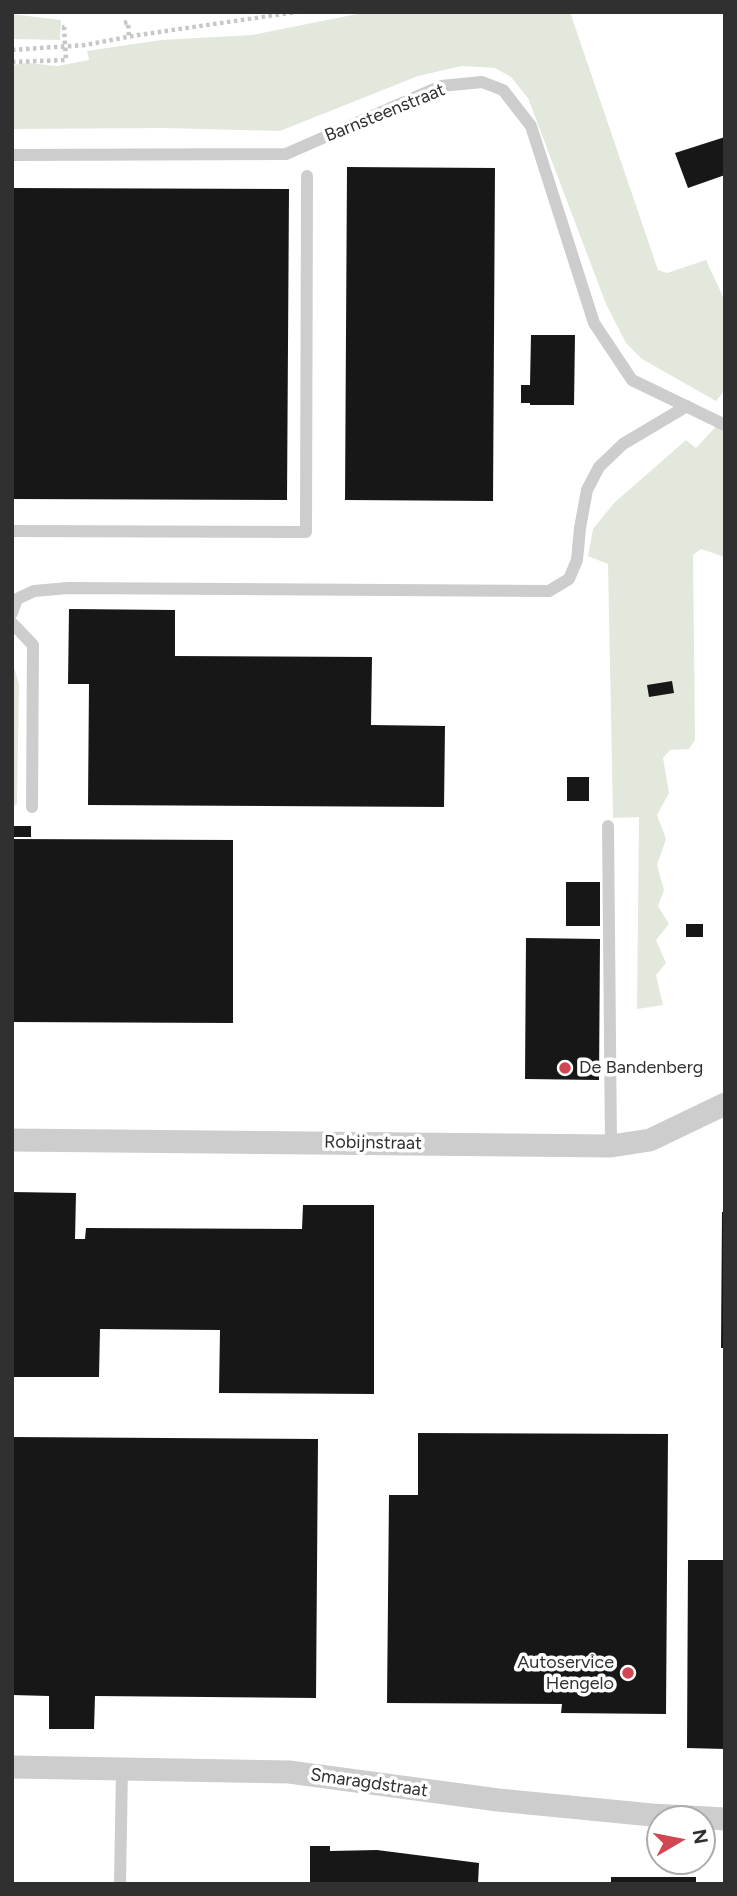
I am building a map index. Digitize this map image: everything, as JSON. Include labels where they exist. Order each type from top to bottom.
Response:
[{"type":"street","name":"Robijnstraat","points":[[12,1140],[611,1146],[650,1140],[725,1104]]},
{"type":"street","name":"Smaragdstraat","points":[[12,1767],[289,1772],[498,1800],[652,1815],[725,1819]]},
{"type":"lane","name":"Barnsteenstraat","points":[[12,155],[286,154],[441,86],[482,82],[503,90],[531,126],[594,323],[632,380],[725,425]]},
{"type":"lane","points":[[12,531],[306,532],[307,176]]},
{"type":"lane","points":[[12,612],[17,599],[34,591],[68,588],[549,591],[569,579],[577,560],[586,490],[599,467],[622,444],[687,406]]},
{"type":"lane","points":[[12,623],[33,645],[32,807]]},
{"type":"lane","points":[[608,827],[611,1146]]},
{"type":"lane","points":[[120,1884],[122,1769]]},
{"type":"path","points":[[12,50],[85,46],[129,36],[297,12]]},
{"type":"path","points":[[124,23],[128,22],[129,36]]},
{"type":"path","points":[[12,62],[66,60],[64,27],[68,27]]},
{"type":"shaded area","points":[[367,12],[570,12],[658,270],[667,273],[706,260],[725,301],[725,390],[716,401],[642,359],[626,343],[606,304],[528,98],[511,77],[495,68],[462,66],[418,76],[280,131],[163,128],[12,129],[12,65],[28,63],[57,66],[89,60],[87,51],[161,40],[252,35]]},
{"type":"shaded area","points":[[12,14],[61,20],[60,40],[12,39]]},
{"type":"shaded area","points":[[720,422],[725,423],[725,557],[701,549],[693,555],[695,740],[689,749],[670,750],[663,758],[669,793],[657,815],[666,839],[657,865],[664,890],[658,906],[669,924],[656,940],[666,963],[656,975],[663,1005],[637,1009],[639,817],[613,818],[608,564],[588,556],[593,529],[614,503],[686,440],[696,448]]},
{"type":"shaded area","points":[[12,661],[19,684],[17,804],[12,807]]},
{"type":"building","points":[[725,137],[725,175],[688,188],[675,153]]},
{"type":"building","points":[[347,167],[495,168],[493,501],[345,500]]},
{"type":"building","points":[[12,188],[289,189],[287,500],[12,499]]},
{"type":"building","points":[[531,335],[575,335],[574,405],[521,403],[521,385],[530,385]]},
{"type":"building","points":[[69,609],[175,610],[175,656],[372,657],[371,725],[445,726],[444,807],[88,805],[89,684],[68,684]]},
{"type":"building","points":[[672,681],[674,693],[649,697],[647,685]]},
{"type":"building","points":[[567,777],[589,777],[589,801],[567,801]]},
{"type":"building","points":[[12,826],[31,826],[31,837],[12,837]]},
{"type":"building","points":[[12,839],[233,840],[233,1023],[12,1022]]},
{"type":"building","points":[[566,882],[600,882],[600,926],[566,926]]},
{"type":"building","points":[[686,924],[703,924],[703,937],[686,937]]},
{"type":"building","points":[[526,938],[600,939],[599,1080],[525,1079]]},
{"type":"building","points":[[12,1192],[76,1193],[75,1239],[85,1239],[86,1228],[302,1229],[303,1205],[374,1205],[374,1394],[219,1393],[220,1330],[100,1329],[99,1377],[12,1377]]},
{"type":"building","points":[[722,1212],[725,1212],[725,1348],[721,1348]]},
{"type":"building","points":[[418,1433],[668,1434],[666,1714],[561,1713],[562,1704],[387,1703],[389,1495],[418,1495]]},
{"type":"building","points":[[12,1437],[318,1439],[316,1698],[95,1696],[94,1729],[49,1729],[49,1696],[12,1695]]},
{"type":"building","points":[[688,1560],[725,1560],[725,1749],[687,1748]]},
{"type":"building","points":[[310,1846],[330,1846],[330,1851],[377,1850],[479,1863],[478,1884],[310,1884]]},
{"type":"building","points":[[611,1877],[696,1877],[696,1884],[611,1884]]},
{"type":"place","name":"De Bandenberg","points":[[565,1068]]},
{"type":"place","name":"Autoservice Hengelo","points":[[628,1673]]}]
